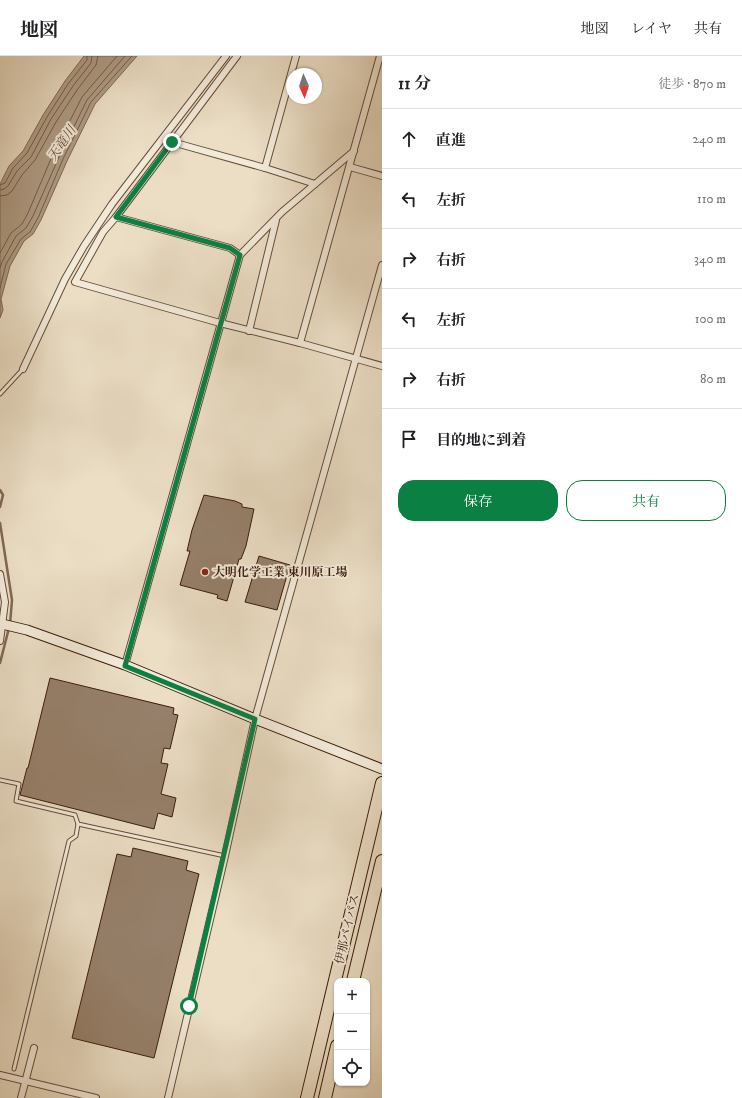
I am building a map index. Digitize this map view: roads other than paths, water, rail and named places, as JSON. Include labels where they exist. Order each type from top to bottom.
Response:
[{"type":"highway","name":"伊那バイパス","points":[[307,1098],[382,783]]},
{"type":"highway","name":"伊那バイパス","points":[[354,978],[382,861]]},
{"type":"highway","points":[[325,1098],[336,1050]]},
{"type":"street","points":[[24,369],[65,279],[84,246],[112,204],[226,56]]},
{"type":"street","points":[[237,56],[116,217],[103,232],[75,282],[249,331],[300,343],[382,366]]},
{"type":"street","points":[[265,168],[296,56]]},
{"type":"street","points":[[300,343],[380,56]]},
{"type":"street","points":[[172,142],[265,168],[315,184]]},
{"type":"street","points":[[125,666],[240,255],[282,212],[354,151]]},
{"type":"street","points":[[350,167],[382,176]]},
{"type":"street","points":[[116,217],[230,248],[240,255]]},
{"type":"street","points":[[249,331],[276,218]]},
{"type":"street","points":[[168,1098],[225,856],[255,719],[382,265]]},
{"type":"street","points":[[0,574],[5,602],[0,641]]},
{"type":"street","points":[[3,624],[27,630],[125,666],[382,769]]},
{"type":"street","points":[[21,1098],[34,1048]]},
{"type":"street","points":[[0,1075],[96,1098]]},
{"type":"lane","points":[[0,394],[24,369]]},
{"type":"lane","points":[[0,780],[19,784],[16,801],[75,815],[78,824],[76,836],[69,841],[14,1069]]},
{"type":"lane","points":[[78,824],[225,856]]},
{"type":"water","name":"天竜川","points":[[84,56],[137,56],[95,104],[67,161],[41,220],[33,234],[24,241],[10,266],[1,299],[3,310],[0,318],[0,184],[9,166],[23,151],[43,115],[65,81]]},
{"type":"waterway","points":[[0,490],[3,495],[0,507]]},
{"type":"waterway","points":[[0,523],[12,600],[10,624]]},
{"type":"waterway","points":[[0,663],[9,628]]},
{"type":"place","name":"大明化学工業 東川原工場","points":[[205,572]]}]
